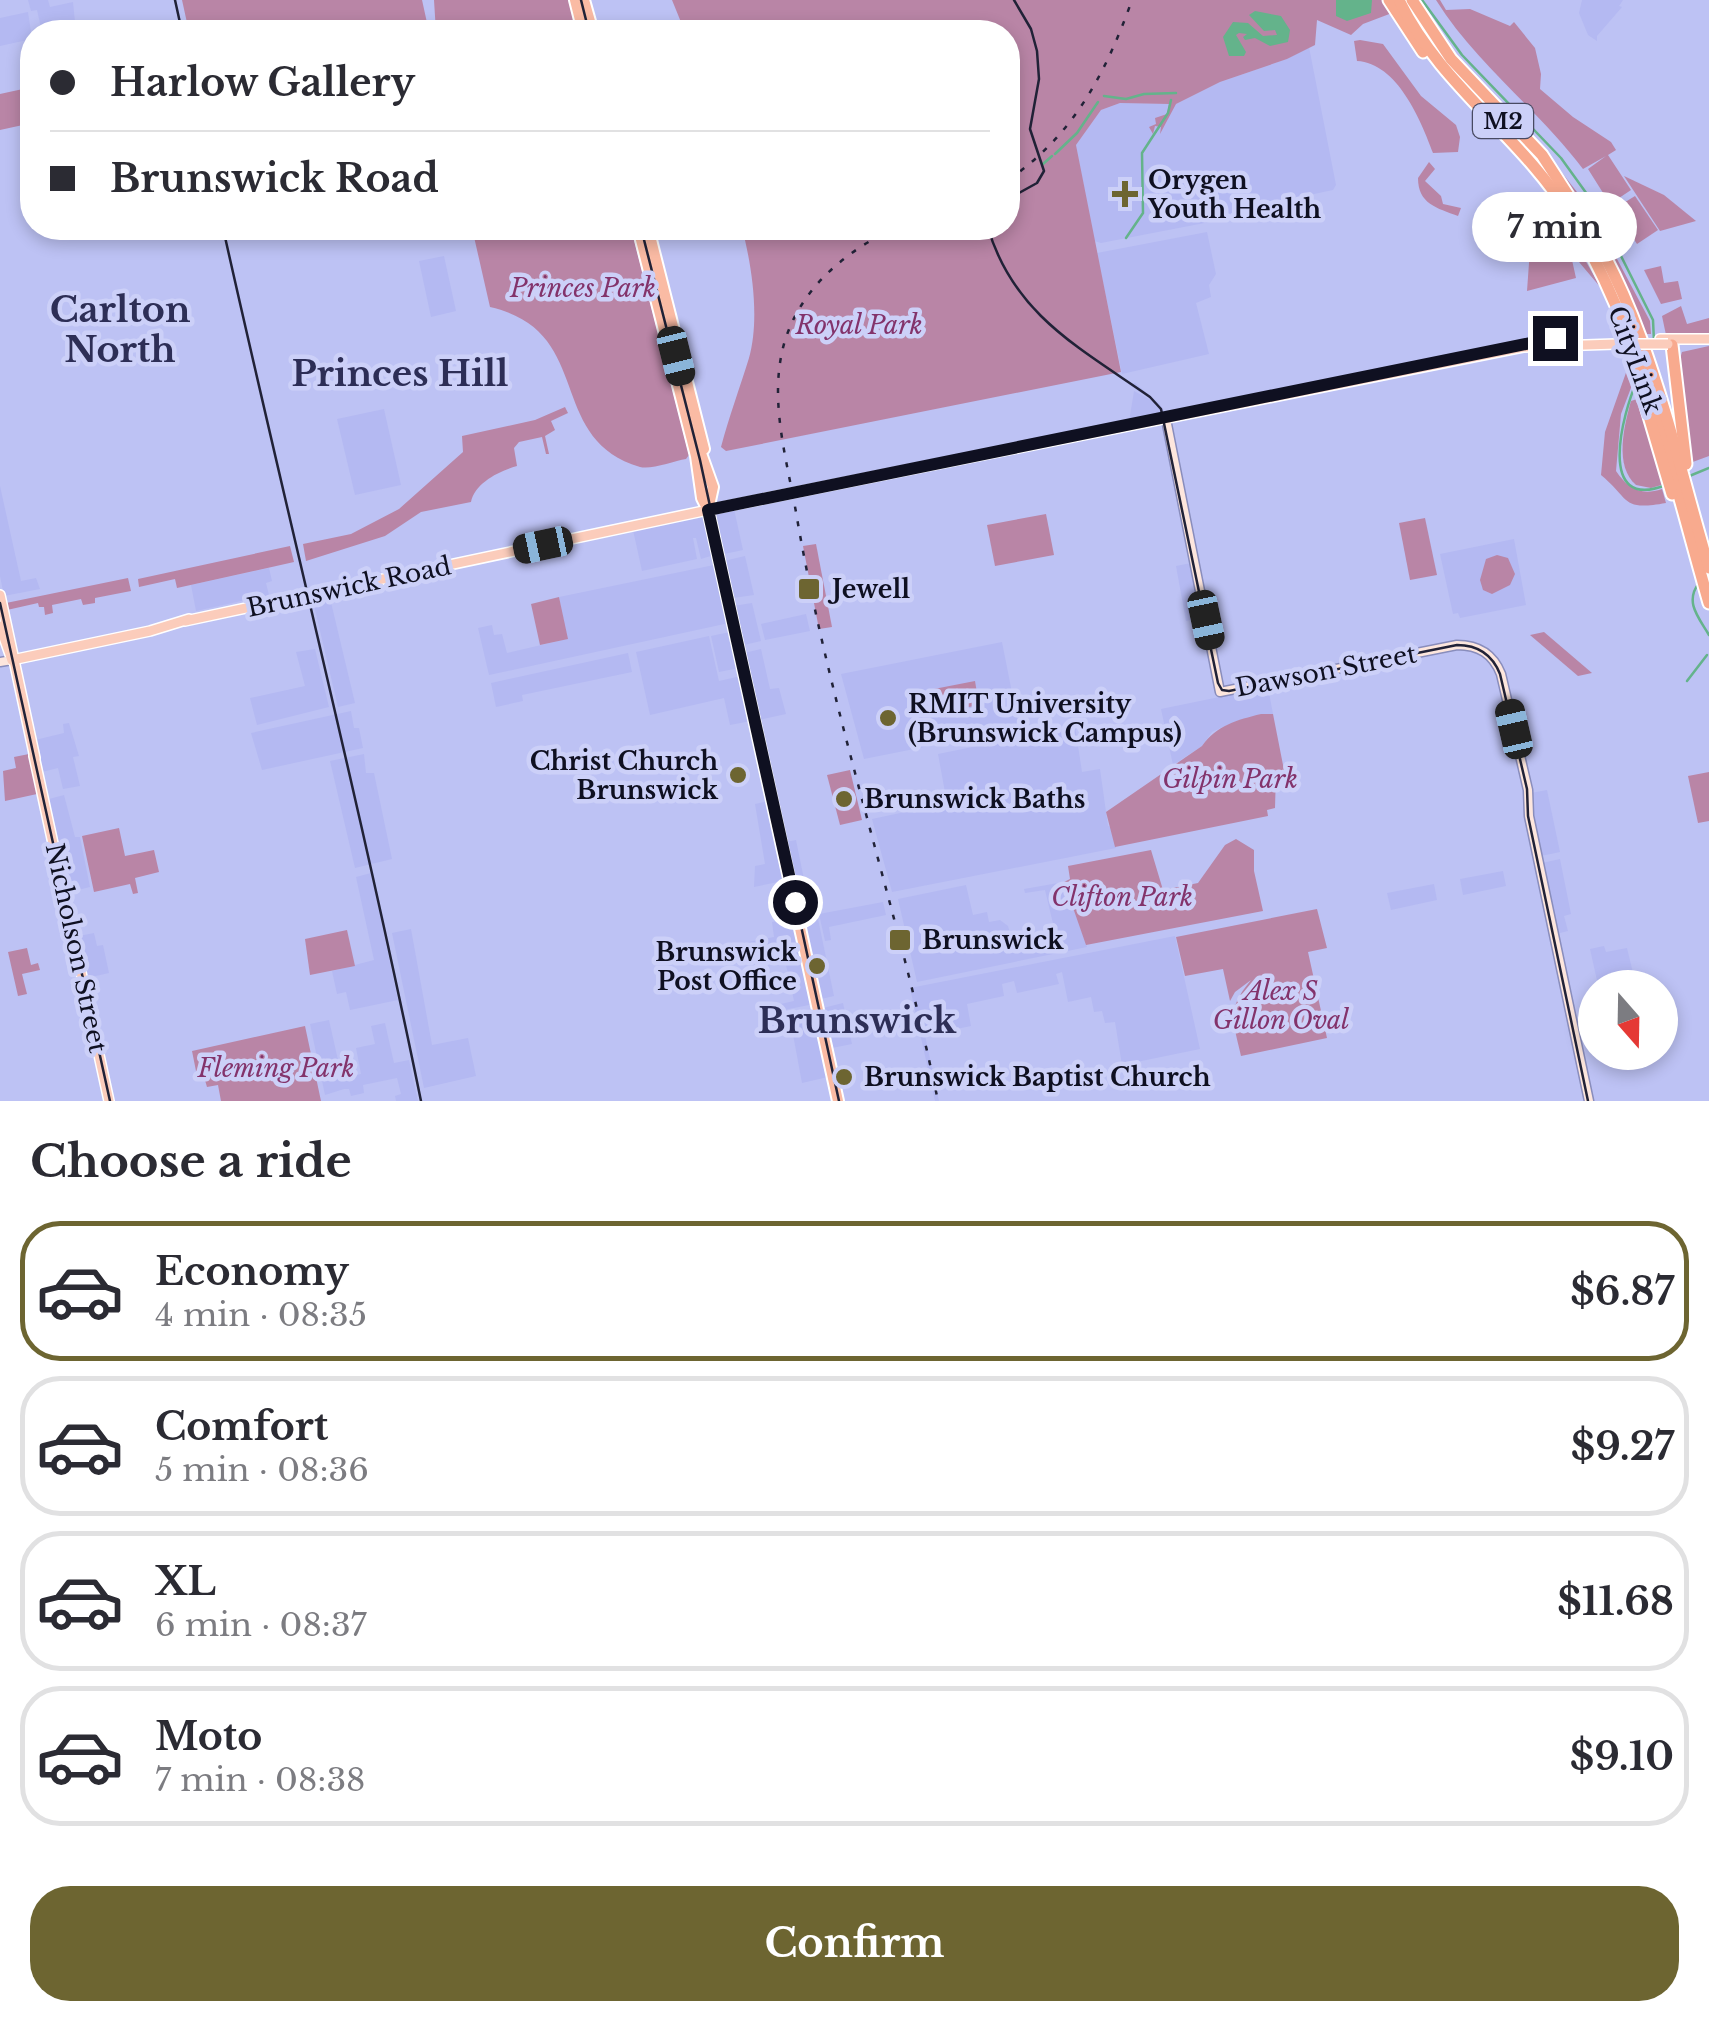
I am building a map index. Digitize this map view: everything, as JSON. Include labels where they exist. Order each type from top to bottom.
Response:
[{"type":"highway","points":[[1389,0],[1416,44],[1430,60],[1443,66]]},
{"type":"highway","name":"CityLink","points":[[1406,0],[1411,23],[1443,66],[1518,148],[1569,213],[1606,284],[1644,373]]},
{"type":"highway","name":"CityLink","points":[[1406,0],[1440,52],[1575,208],[1610,270],[1677,471],[1706,573],[1709,603]]},
{"type":"highway","points":[[643,240],[700,460],[702,500],[712,524],[838,1101]]},
{"type":"highway","points":[[645,247],[649,280],[669,340]]},
{"type":"highway","points":[[1672,342],[1677,471]]},
{"type":"highway","points":[[1622,344],[1644,373]]},
{"type":"highway","name":"CityLink","points":[[1682,491],[1693,544],[1706,573]]},
{"type":"main road","name":"Brunswick Road","points":[[12,660],[337,587],[1550,342],[1709,341]]},
{"type":"main road","name":"Dawson Street","points":[[1166,419],[1220,692],[1460,644],[1487,653],[1501,674],[1589,1101]]},
{"type":"main road","name":"Nicholson Street","points":[[0,595],[14,654],[12,660]]},
{"type":"main road","name":"Nicholson Street","points":[[0,626],[12,660],[109,1101]]},
{"type":"main road","points":[[0,662],[12,660]]},
{"type":"shaded area","points":[[28,0],[48,0],[50,7],[73,2],[75,20],[39,20],[37,10],[31,11]]},
{"type":"shaded area","points":[[1336,0],[1372,0],[1371,13],[1347,21],[1336,16]]},
{"type":"shaded area","points":[[1582,0],[1623,0],[1597,41],[1588,35],[1579,13]]},
{"type":"shaded area","points":[[1255,11],[1281,16],[1290,30],[1288,42],[1270,46],[1255,38],[1245,40],[1247,34],[1239,33],[1236,35],[1246,52],[1244,56],[1229,56],[1223,37],[1233,22],[1248,23],[1263,36],[1277,35],[1275,30],[1264,31],[1249,15]]},
{"type":"shaded area","points":[[28,12],[29,20],[20,20],[20,42],[0,46],[0,18]]},
{"type":"shaded area","points":[[1309,47],[1336,185],[1333,190],[1271,203],[1246,215],[1101,243],[1094,241],[1076,145],[1101,110],[1120,103],[1176,104]]},
{"type":"shaded area","points":[[1207,232],[1216,274],[1209,285],[1211,297],[1196,303],[1209,354],[1122,374],[1097,253]]},
{"type":"shaded area","points":[[444,256],[456,311],[431,317],[419,261]]},
{"type":"shaded area","points":[[1135,383],[1159,403],[1166,414],[1129,422],[1134,391],[1153,401],[1128,384]]},
{"type":"shaded area","points":[[384,409],[401,485],[355,495],[337,419]]},
{"type":"shaded area","points":[[0,486],[21,581],[36,578],[40,589],[4,596],[0,576]]},
{"type":"shaded area","points":[[734,509],[743,550],[724,554],[714,514]]},
{"type":"shaded area","points":[[702,516],[714,555],[701,559],[693,538],[697,559],[642,571],[633,530]]},
{"type":"shaded area","points":[[1514,539],[1526,605],[1460,618],[1458,613],[1453,614],[1440,554]]},
{"type":"shaded area","points":[[745,556],[754,595],[733,598],[724,561]]},
{"type":"shaded area","points":[[1191,563],[1202,618],[1186,621],[1176,566]]},
{"type":"shaded area","points":[[714,565],[729,623],[489,675],[478,628],[492,625],[494,635],[502,634],[507,653],[567,639],[559,597]]},
{"type":"shaded area","points":[[269,568],[269,595],[196,611],[191,585]]},
{"type":"shaded area","points":[[329,594],[355,703],[338,707],[312,597]]},
{"type":"shaded area","points":[[752,603],[761,641],[744,645],[733,606]]},
{"type":"shaded area","points":[[806,614],[810,631],[765,640],[761,624]]},
{"type":"shaded area","points":[[730,632],[739,668],[719,672],[711,636]]},
{"type":"shaded area","points":[[709,636],[719,681],[741,676],[751,721],[730,725],[724,698],[650,715],[636,652]]},
{"type":"shaded area","points":[[1002,642],[1019,728],[864,759],[841,674]]},
{"type":"shaded area","points":[[315,649],[329,707],[257,725],[250,698],[305,686],[296,652]]},
{"type":"shaded area","points":[[761,649],[770,689],[779,688],[786,714],[759,720],[744,653]]},
{"type":"shaded area","points":[[628,653],[632,672],[522,695],[523,701],[496,707],[491,683]]},
{"type":"shaded area","points":[[1268,687],[1273,714],[1261,714],[1212,732],[1202,746],[1173,765],[1161,709]]},
{"type":"shaded area","points":[[351,711],[363,748],[262,770],[251,733]]},
{"type":"shaded area","points":[[69,723],[79,756],[73,757],[80,786],[63,789],[58,768],[42,772],[35,740],[64,733],[63,724]]},
{"type":"shaded area","points":[[1075,726],[1082,772],[1100,769],[1108,826],[1116,848],[892,892],[872,819],[947,803],[938,754]]},
{"type":"shaded area","points":[[364,754],[366,773],[374,773],[392,859],[355,868],[330,761]]},
{"type":"shaded area","points":[[1547,790],[1560,852],[1541,856],[1531,793]]},
{"type":"shaded area","points":[[64,795],[75,837],[80,837],[90,887],[70,892],[49,799]]},
{"type":"shaded area","points":[[769,801],[794,914],[786,916],[778,882],[754,887],[755,866],[765,864],[755,804]]},
{"type":"shaded area","points":[[796,840],[807,894],[812,894],[815,908],[801,911],[786,842]]},
{"type":"shaded area","points":[[1560,859],[1571,914],[1564,916],[1568,931],[1556,934],[1542,863]]},
{"type":"shaded area","points":[[1503,871],[1506,886],[1463,895],[1460,879]]},
{"type":"shaded area","points":[[371,873],[398,1000],[350,1010],[346,992],[337,994],[332,971],[374,960],[356,877]]},
{"type":"shaded area","points":[[1064,882],[1087,947],[917,982],[898,899],[966,885],[973,915],[987,912],[989,922],[1000,920],[1008,926],[1017,944],[1056,936],[1045,890],[1025,893],[1024,889]]},
{"type":"shaded area","points":[[1434,884],[1437,900],[1391,910],[1387,893]]},
{"type":"shaded area","points":[[883,902],[886,915],[829,927],[831,940],[825,941],[819,914]]},
{"type":"shaded area","points":[[817,914],[834,996],[821,999],[803,917]]},
{"type":"shaded area","points":[[796,917],[814,1004],[764,1014],[763,1008],[794,1001],[786,965],[780,966],[778,958],[783,956],[782,952],[751,958],[748,942],[774,937],[772,922]]},
{"type":"shaded area","points":[[411,929],[432,1045],[468,1038],[476,1076],[424,1088],[392,933]]},
{"type":"shaded area","points":[[94,933],[97,946],[103,945],[109,973],[87,978],[79,936]]},
{"type":"shaded area","points":[[1175,936],[1200,1049],[1122,1065],[1115,1022],[1105,1023],[1102,1011],[1094,1012],[1091,997],[1068,1002],[1062,972],[1056,974],[1059,984],[1017,993],[1014,981],[1002,984],[1004,996],[967,1004],[971,1026],[928,1035],[920,1012],[939,1101],[935,1101],[910,988]]},
{"type":"shaded area","points":[[1604,946],[1606,952],[1627,948],[1632,970],[1595,970],[1590,949]]},
{"type":"shaded area","points":[[843,1003],[852,1044],[832,1048],[823,1008]]},
{"type":"shaded area","points":[[813,1008],[828,1077],[802,1083],[789,1013]]},
{"type":"shaded area","points":[[329,1020],[342,1078],[361,1074],[356,1048],[375,1044],[371,1026],[385,1023],[394,1063],[409,1060],[418,1101],[396,1101],[395,1096],[401,1094],[397,1078],[363,1085],[364,1093],[351,1096],[349,1089],[344,1089],[325,1095],[310,1024]]},
{"type":"green space","points":[[182,0],[422,0],[426,20],[186,20]]},
{"type":"green space","points":[[434,0],[572,0],[577,20],[435,20]]},
{"type":"green space","name":"Royal Park","points":[[672,0],[1384,0],[1392,13],[1363,24],[1351,35],[1317,20],[1315,45],[1220,82],[1176,104],[1160,134],[1161,127],[1155,126],[1153,134],[1149,127],[1156,124],[1155,118],[1167,114],[1169,104],[1120,103],[1101,110],[1076,145],[1121,372],[726,451],[721,447],[749,358],[754,327],[752,276],[744,240],[1020,240],[1020,20],[680,20]]},
{"type":"green space","points":[[1436,0],[1446,10],[1470,9],[1510,26],[1514,22],[1535,48],[1540,89],[1611,142],[1616,150],[1608,155],[1631,190],[1610,204],[1588,169],[1606,156],[1583,169],[1488,66]]},
{"type":"green space","points":[[1354,41],[1383,44],[1421,96],[1456,125],[1460,137],[1458,152],[1433,153],[1414,110],[1395,82],[1371,64],[1357,61]]},
{"type":"green space","points":[[20,90],[20,126],[0,130],[0,94]]},
{"type":"green space","points":[[1531,133],[1591,210],[1650,321],[1651,334],[1644,334],[1595,231],[1530,138]]},
{"type":"green space","points":[[1429,162],[1435,169],[1425,181],[1441,196],[1443,204],[1461,208],[1458,216],[1430,204],[1421,194],[1418,178]]},
{"type":"green space","points":[[1624,176],[1664,195],[1696,221],[1660,231]]},
{"type":"green space","points":[[1545,190],[1601,288],[1579,262],[1573,240],[1568,242],[1576,278],[1527,291],[1531,235]]},
{"type":"green space","points":[[1635,196],[1658,230],[1637,244],[1614,209]]},
{"type":"green space","name":"Princes Park","points":[[475,240],[634,240],[689,455],[686,459],[645,468],[610,453],[591,433],[578,410],[559,361],[545,338],[523,320],[490,307]]},
{"type":"green space","points":[[1661,266],[1664,283],[1678,281],[1682,299],[1661,304],[1644,270]]},
{"type":"green space","points":[[1681,306],[1687,324],[1709,318],[1709,336],[1666,335],[1662,316]]},
{"type":"green space","points":[[1709,346],[1709,456],[1690,463],[1679,362],[1682,352]]},
{"type":"green space","points":[[1628,367],[1634,380],[1621,414],[1616,471],[1636,489],[1662,489],[1666,503],[1634,504],[1601,475],[1605,432]]},
{"type":"green space","points":[[1637,399],[1665,484],[1651,488],[1636,485],[1623,457],[1628,411],[1631,401]]},
{"type":"green space","points":[[565,407],[568,413],[551,421],[555,430],[545,436],[549,454],[542,437],[519,442],[514,448],[517,466],[483,484],[471,502],[421,512],[385,536],[306,561],[303,544],[351,534],[399,509],[463,452],[462,436],[535,420]]},
{"type":"green space","points":[[1046,514],[1054,555],[995,566],[987,525]]},
{"type":"green space","points":[[1425,518],[1437,575],[1410,580],[1399,523]]},
{"type":"green space","points":[[816,544],[832,627],[819,629],[803,546]]},
{"type":"green space","points":[[290,546],[294,562],[177,588],[175,579],[139,587],[138,579]]},
{"type":"green space","points":[[1497,555],[1508,558],[1515,574],[1510,585],[1492,594],[1483,590],[1480,580],[1486,559]]},
{"type":"green space","points":[[128,578],[131,591],[95,598],[95,603],[83,605],[81,599],[52,605],[53,613],[45,615],[44,607],[38,603],[7,610],[6,603]]},
{"type":"green space","points":[[559,597],[568,639],[540,645],[531,604]]},
{"type":"green space","points":[[1544,632],[1592,673],[1578,676],[1530,635]]},
{"type":"green space","points":[[975,681],[979,705],[939,713],[934,689]]},
{"type":"green space","name":"Gilpin Park","points":[[1261,714],[1273,714],[1284,770],[1276,772],[1275,808],[1267,810],[1268,816],[1115,847],[1106,812],[1202,746],[1221,728]]},
{"type":"green space","points":[[29,754],[37,794],[5,801],[3,771],[16,768],[14,757]]},
{"type":"green space","name":"Brunswick Baths","points":[[850,770],[862,820],[840,825],[827,775]]},
{"type":"green space","points":[[1709,772],[1709,821],[1698,823],[1688,776]]},
{"type":"green space","points":[[119,828],[125,856],[154,850],[159,872],[135,878],[138,893],[133,894],[130,884],[94,892],[82,836]]},
{"type":"green space","name":"Clifton Park","points":[[1236,839],[1254,850],[1254,871],[1263,911],[1086,945],[1064,882],[1070,879],[1068,866],[1151,850],[1163,890],[1198,883],[1225,845]]},
{"type":"green space","name":"Alex S Gillon Oval","points":[[1317,909],[1327,948],[1308,952],[1327,1038],[1241,1056],[1235,1008],[1251,980],[1230,1001],[1223,969],[1185,976],[1176,937]]},
{"type":"green space","points":[[347,930],[355,966],[310,975],[305,939]]},
{"type":"green space","points":[[27,948],[31,965],[38,963],[40,970],[22,974],[27,994],[18,996],[8,952]]},
{"type":"green space","name":"Fleming Park","points":[[305,1026],[321,1101],[221,1101],[218,1085],[207,1087],[202,1070],[196,1071],[192,1051]]},
{"type":"waterway","points":[[1422,0],[1462,55],[1561,158],[1597,208],[1653,320],[1654,342]]},
{"type":"waterway","points":[[1104,96],[1126,99],[1176,93]]},
{"type":"waterway","points":[[1126,238],[1143,213],[1142,153],[1168,113],[1171,100]]},
{"type":"waterway","points":[[1055,154],[1077,133],[1098,102]]},
{"type":"waterway","points":[[1043,164],[1052,156]]},
{"type":"waterway","points":[[1637,381],[1621,435],[1622,473],[1630,485],[1644,490],[1666,485]]},
{"type":"waterway","points":[[1687,477],[1709,468]]},
{"type":"waterway","points":[[1699,583],[1693,603],[1709,635]]},
{"type":"waterway","points":[[1687,681],[1707,655]]},
{"type":"tram line","points":[[175,0],[179,20]]},
{"type":"tram line","points":[[581,0],[586,20]]},
{"type":"tram line","points":[[1014,0],[1031,29],[1037,51],[1039,79],[1030,129],[1044,171],[1037,183],[1020,192]]},
{"type":"tram line","points":[[226,240],[421,1101]]},
{"type":"tram line","points":[[644,240],[700,460],[839,1101]]},
{"type":"tram line","points":[[993,240],[1014,284],[1032,307],[1052,327],[1161,409],[1222,690],[1457,645],[1478,649],[1493,661],[1500,674],[1527,789],[1528,816],[1588,1101]]},
{"type":"tram line","points":[[0,603],[110,1101]]},
{"type":"railway","points":[[1020,171],[1051,144],[1085,101],[1111,53],[1132,0]]},
{"type":"railway","points":[[873,240],[824,277],[798,311],[782,352],[779,414],[811,592],[938,1101]]},
{"type":"place","name":"Orygen Youth Health","points":[[1125,194]]},
{"type":"place","name":"Jewell","points":[[809,589]]},
{"type":"place","name":"RMIT University (Brunswick Campus)","points":[[888,718]]},
{"type":"place","name":"Christ Church Brunswick","points":[[738,775]]},
{"type":"place","name":"Brunswick Baths","points":[[844,799]]},
{"type":"place","name":"Brunswick","points":[[900,940]]},
{"type":"place","name":"Brunswick Post Office","points":[[817,966]]},
{"type":"place","name":"Brunswick Baptist Church","points":[[844,1077]]},
{"type":"district","name":"Carlton North","points":[[120,329]]},
{"type":"district","name":"Princes Hill","points":[[400,373]]},
{"type":"district","name":"Brunswick","points":[[857,1020]]},
{"type":"route","points":[[795,902],[708,510],[1523,348],[1555,338]]}]
